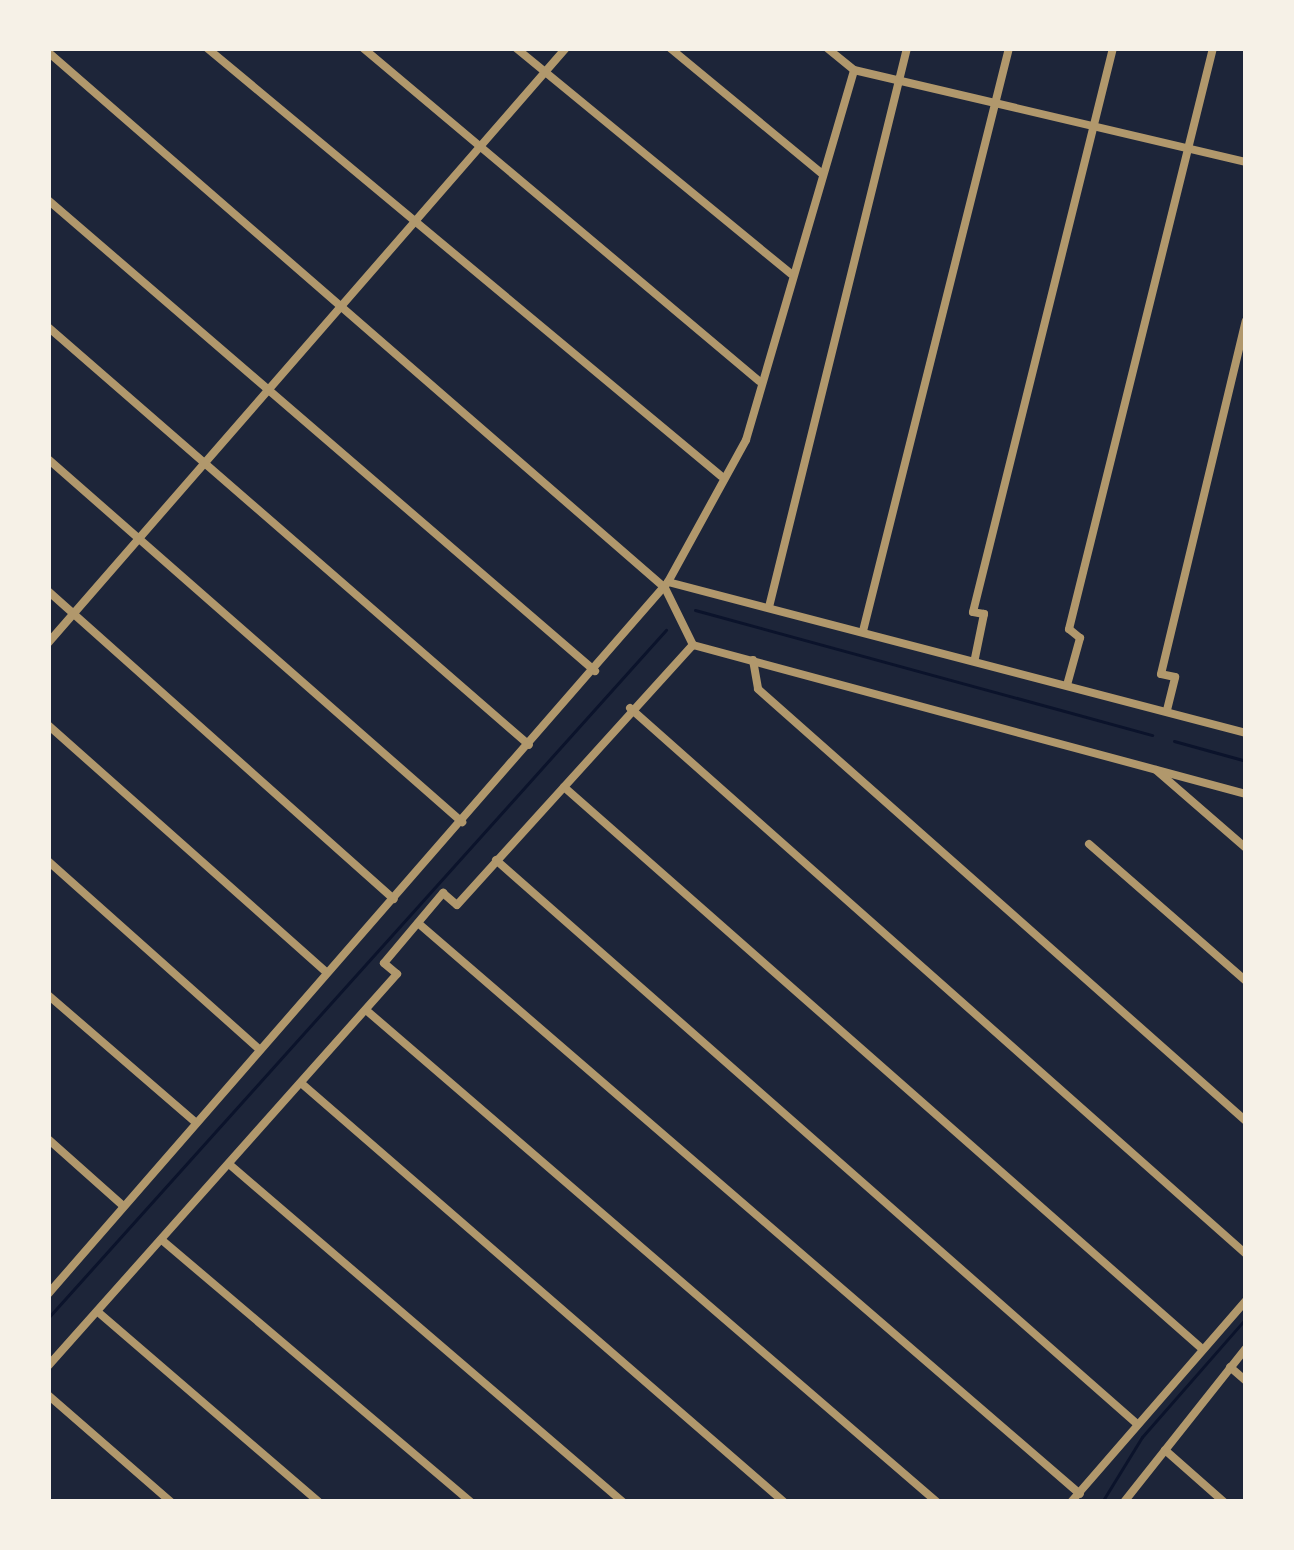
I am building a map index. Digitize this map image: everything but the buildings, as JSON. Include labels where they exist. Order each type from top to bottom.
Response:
[{"type":"street","points":[[208,48],[721,476]]},
{"type":"street","points":[[363,48],[759,381]]},
{"type":"street","points":[[516,48],[791,274]]},
{"type":"street","points":[[48,643],[207,466],[566,48]]},
{"type":"street","points":[[670,48],[821,173]]},
{"type":"street","points":[[827,48],[854,70],[1246,162]]},
{"type":"street","points":[[769,607],[908,48]]},
{"type":"street","points":[[863,631],[1009,48]]},
{"type":"street","points":[[975,658],[984,614],[973,612],[1113,48]]},
{"type":"street","points":[[1067,685],[1080,638],[1069,629],[1213,48]]},
{"type":"street","points":[[48,52],[666,585],[693,645]]},
{"type":"street","points":[[48,1294],[666,585],[721,476],[746,440],[759,381],[854,70]]},
{"type":"street","points":[[48,200],[595,670]]},
{"type":"street","points":[[1167,710],[1175,677],[1161,674],[1246,321]]},
{"type":"street","points":[[48,327],[529,745]]},
{"type":"street","points":[[48,459],[462,823]]},
{"type":"street","points":[[666,585],[975,658],[1246,733]]},
{"type":"street","points":[[48,591],[394,899]]},
{"type":"street","points":[[693,645],[1246,794]]},
{"type":"street","points":[[48,1366],[366,1010],[418,923],[443,893],[457,905],[630,708],[693,645]]},
{"type":"street","points":[[753,660],[758,689],[1246,1121]]},
{"type":"street","points":[[630,708],[1246,1254]]},
{"type":"street","points":[[48,725],[328,974]]},
{"type":"street","points":[[1153,767],[1246,848]]},
{"type":"street","points":[[564,787],[1200,1347]]},
{"type":"street","points":[[1089,844],[1246,981]]},
{"type":"street","points":[[496,860],[1136,1423]]},
{"type":"street","points":[[48,861],[260,1050]]},
{"type":"street","points":[[418,923],[1080,1494]]},
{"type":"street","points":[[48,995],[195,1122]]},
{"type":"street","points":[[366,1010],[938,1502]]},
{"type":"street","points":[[301,1083],[784,1502]]},
{"type":"street","points":[[48,1139],[122,1205]]},
{"type":"street","points":[[229,1164],[622,1502]]},
{"type":"street","points":[[163,1241],[471,1502]]},
{"type":"street","points":[[1071,1502],[1200,1347],[1246,1301]]},
{"type":"street","points":[[98,1312],[319,1502]]},
{"type":"street","points":[[1124,1502],[1246,1348]]},
{"type":"street","points":[[1231,1367],[1246,1382]]},
{"type":"street","points":[[48,1395],[171,1502]]},
{"type":"street","points":[[1165,1450],[1224,1502]]},
{"type":"shaded area","points":[[48,48],[1246,48],[1246,1502],[48,1502]]},
{"type":"waterway","points":[[695,610],[1152,735]]},
{"type":"waterway","points":[[48,1318],[666,630]]},
{"type":"waterway","points":[[1174,741],[1246,761]]},
{"type":"waterway","points":[[1102,1502],[1142,1437],[1246,1318]]}]
